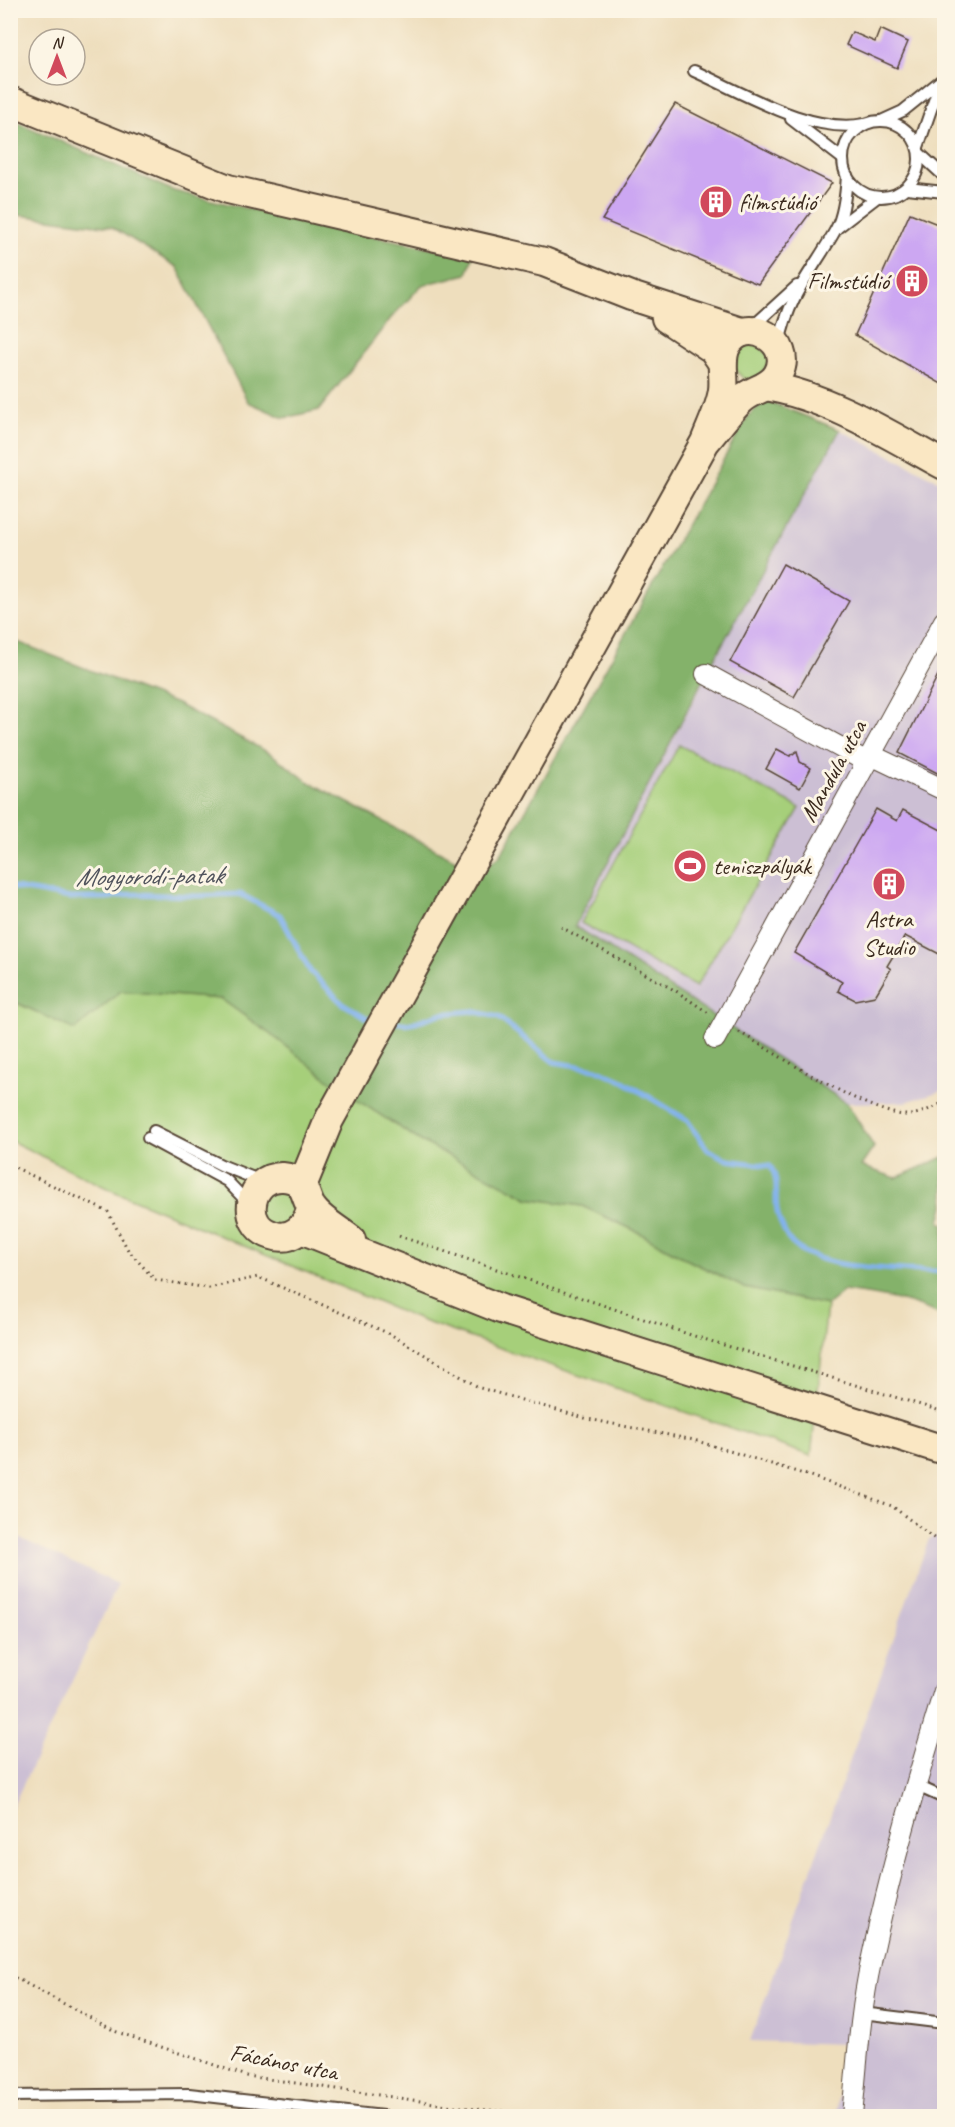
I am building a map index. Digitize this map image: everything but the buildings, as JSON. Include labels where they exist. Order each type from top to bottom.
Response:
[{"type":"main road","points":[[10,101],[228,189],[544,262],[631,296],[745,332],[760,332],[769,335],[780,353],[810,385],[851,416]]},
{"type":"main road","points":[[631,296],[713,350],[734,384],[741,388],[784,389],[851,416],[945,465]]},
{"type":"main road","points":[[745,332],[727,344],[723,366],[723,392],[705,442],[329,1120],[292,1196],[283,1237],[264,1232],[252,1217],[251,1207],[257,1188],[292,1196],[374,1258],[501,1309],[945,1450]]},
{"type":"main road","points":[[705,442],[741,399],[762,388],[778,374],[780,353]]},
{"type":"street","name":"Mandula utca","points":[[720,1031],[945,621]]},
{"type":"street","points":[[706,675],[869,758],[945,790]]},
{"type":"street","points":[[852,2116],[862,2013],[871,1962],[915,1785],[945,1691]]},
{"type":"lane","points":[[694,71],[802,118],[851,127],[881,121],[903,111],[945,80]]},
{"type":"lane","points":[[780,353],[785,320],[800,284],[837,228],[876,198],[892,196],[907,188],[916,176],[919,151],[935,98],[945,80]]},
{"type":"lane","points":[[780,109],[843,159]]},
{"type":"lane","points":[[881,121],[906,130],[919,151],[945,176]]},
{"type":"lane","points":[[837,228],[847,175],[843,159],[847,141],[867,123]]},
{"type":"lane","points":[[847,175],[861,191],[876,198]]},
{"type":"lane","points":[[907,188],[945,192]]},
{"type":"lane","points":[[745,332],[800,284]]},
{"type":"lane","points":[[251,1207],[227,1181],[151,1135],[292,1196]]},
{"type":"lane","points":[[915,1785],[945,1798]]},
{"type":"lane","points":[[862,2013],[945,2023]]},
{"type":"lane","points":[[10,2096],[189,2094],[383,2116]]},
{"type":"lane","points":[[943,2116],[945,2101]]},
{"type":"path","points":[[561,927],[676,991],[720,1031],[887,1113],[910,1115],[945,1102]]},
{"type":"path","points":[[10,1165],[108,1212],[128,1250],[155,1280],[209,1288],[258,1277],[390,1334],[480,1388],[588,1419],[694,1440],[810,1476],[892,1506],[945,1546]]},
{"type":"path","points":[[399,1236],[691,1335],[945,1412]]},
{"type":"path","name":"Fácános utca","points":[[10,1975],[117,2032],[247,2076],[475,2109],[569,2116]]},
{"type":"shaded area","points":[[840,430],[944,483],[944,1090],[906,1102],[847,1103],[575,926],[777,541]]},
{"type":"shaded area","points":[[11,1534],[118,1584],[11,1810]]},
{"type":"shaded area","points":[[944,1534],[944,2116],[836,2116],[846,2044],[750,2041],[929,1539]]},
{"type":"green space","points":[[10,119],[174,191],[316,225],[473,256],[467,274],[422,285],[391,318],[319,410],[284,418],[248,402],[177,267],[112,227],[11,214]]},
{"type":"green space","points":[[753,340],[772,358],[758,379],[744,379],[734,369],[740,344]]},
{"type":"green space","points":[[765,400],[840,430],[706,674],[575,926],[847,1103],[874,1147],[861,1166],[896,1178],[944,1157],[944,1206],[940,1222],[944,1224],[944,1317],[908,1303],[844,1291],[827,1305],[745,1288],[636,1231],[582,1206],[528,1198],[419,1140],[343,1091],[221,999],[121,991],[75,1030],[11,1000],[10,639],[177,704],[271,754],[309,782],[478,872],[500,856],[748,416]]},
{"type":"green space","name":"teniszpályák","points":[[679,745],[800,808],[696,987],[581,923]]},
{"type":"green space","points":[[121,991],[221,999],[277,1039],[527,1198],[582,1206],[636,1231],[745,1288],[827,1305],[811,1456],[420,1320],[111,1190],[11,1141],[10,1000],[74,1029]]},
{"type":"waterway","name":"Mogyoródi-patak","points":[[10,887],[70,898],[108,898],[131,894],[197,896],[240,894],[280,915],[310,971],[342,1003],[367,1018],[376,1019]]},
{"type":"waterway","name":"Mogyoródi-patak","points":[[394,1022],[409,1024],[440,1014],[472,1011],[498,1017],[554,1062],[596,1069],[623,1081],[687,1120],[708,1150],[728,1160],[770,1166],[775,1177],[779,1220],[785,1233],[795,1246],[812,1256],[833,1262],[881,1269],[944,1272]]},
{"type":"place","name":"filmstúdió","points":[[716,202]]},
{"type":"place","name":"Filmstúdió","points":[[912,281]]},
{"type":"place","name":"teniszpályák","points":[[690,866]]},
{"type":"place","name":"Astra Studio","points":[[889,884]]}]
